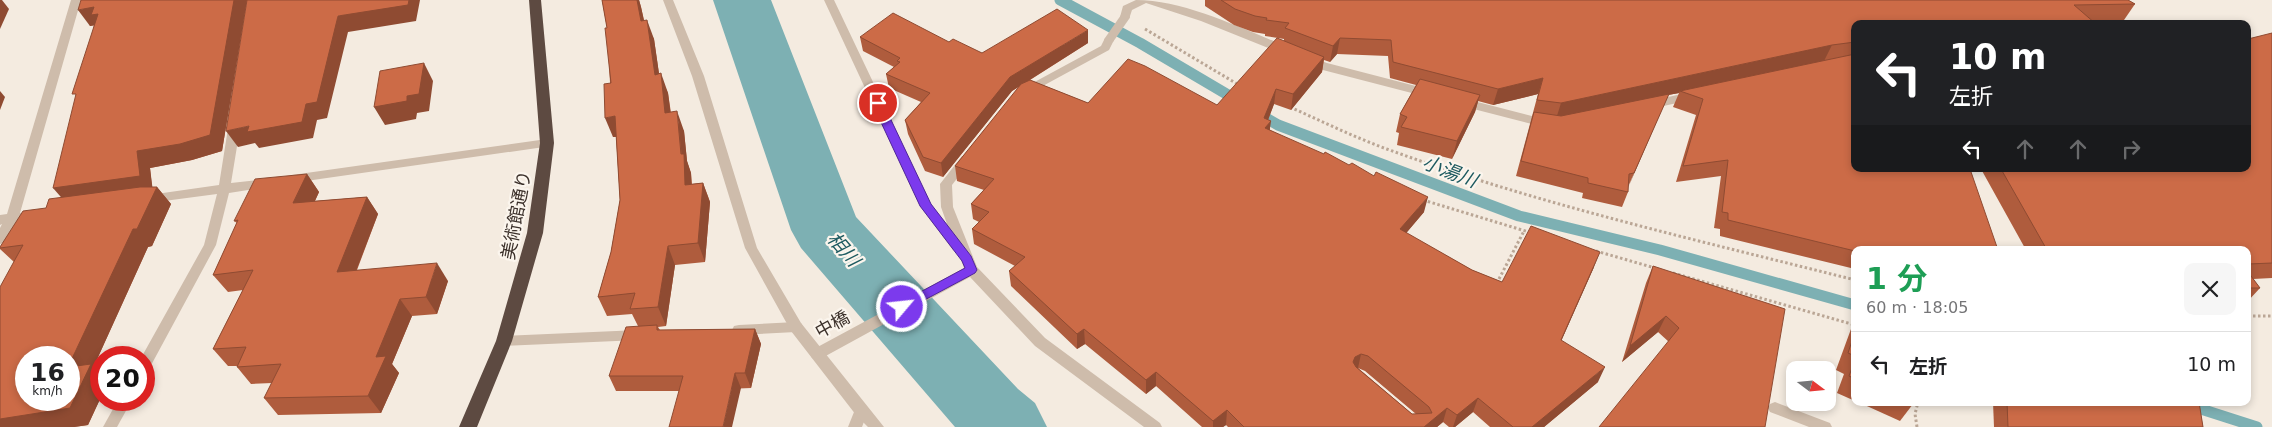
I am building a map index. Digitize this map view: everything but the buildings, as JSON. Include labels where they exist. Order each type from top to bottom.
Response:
[{"type":"highway","name":"美術館通り","points":[[468,427],[504,341],[535,233],[547,143],[535,0]]},
{"type":"street","points":[[0,239],[76,0]]},
{"type":"street","points":[[668,0],[698,76],[751,248],[796,327],[861,411],[877,427]]},
{"type":"street","points":[[829,0],[926,206],[969,264],[1040,342],[1155,427]]},
{"type":"street","points":[[1017,95],[1105,48],[1125,18],[1127,8],[1146,0],[1205,19],[1322,66],[1542,124],[1556,125]]},
{"type":"street","points":[[1634,108],[1700,94]]},
{"type":"street","points":[[154,346],[210,245],[224,189],[237,113]]},
{"type":"street","points":[[137,201],[547,143]]},
{"type":"street","points":[[969,264],[947,207],[946,184],[975,148]]},
{"type":"street","points":[[6,219],[50,213]]},
{"type":"street","name":"中橋","points":[[816,354],[969,264]]},
{"type":"street","points":[[728,330],[796,327]]},
{"type":"street","points":[[504,341],[650,334]]},
{"type":"street","points":[[1775,408],[1824,427]]},
{"type":"street","points":[[110,427],[119,411]]},
{"type":"street","points":[[855,427],[861,411]]},
{"type":"path","points":[[1125,18],[1241,86]]},
{"type":"path","points":[[1285,105],[1382,147],[1460,174],[1569,206],[1851,279]]},
{"type":"path","points":[[1413,197],[1450,210],[1533,233]]},
{"type":"path","points":[[1499,279],[1524,230]]},
{"type":"path","points":[[1590,249],[1656,268]]},
{"type":"path","points":[[1666,271],[1851,323]]},
{"type":"path","points":[[2251,316],[2272,316]]},
{"type":"path","points":[[1917,406],[1915,414],[1918,427]]},
{"type":"waterway","name":"相川","points":[[742,0],[826,230],[990,412],[1007,427]]},
{"type":"waterway","name":"小湯川","points":[[1060,0],[1140,43],[1240,102]]},
{"type":"waterway","name":"小湯川","points":[[1256,112],[1278,125],[1519,216],[1660,250],[1851,304]]},
{"type":"waterway","name":"小湯川","points":[[2191,406],[2257,427]]},
{"type":"route","points":[[878,103],[926,206],[967,259],[971,270],[902,307]]}]
